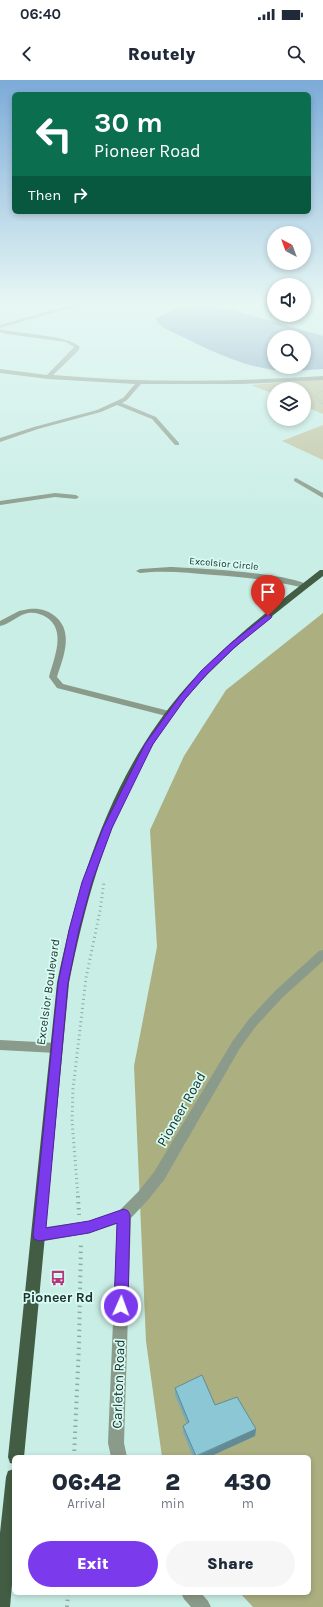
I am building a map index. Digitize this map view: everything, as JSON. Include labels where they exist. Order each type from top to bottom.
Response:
[{"type":"main road","name":"Excelsior Boulevard","points":[[16,1455],[63,983],[74,930],[87,882],[107,828],[131,777],[149,744],[182,698],[211,665],[232,645],[323,572]]},
{"type":"main road","points":[[1,1607],[12,1497]]},
{"type":"street","points":[[34,375],[139,384],[216,384],[323,378]]},
{"type":"street","points":[[0,440],[36,428],[99,411],[118,403],[139,384]]},
{"type":"street","points":[[118,403],[154,418],[177,444]]},
{"type":"street","points":[[296,480],[323,496]]},
{"type":"street","points":[[0,503],[55,495],[76,497]]},
{"type":"street","name":"Excelsior Circle","points":[[140,571],[161,568],[262,576],[305,586]]},
{"type":"street","points":[[0,624],[29,611],[44,613],[53,618],[60,626],[62,635],[53,677],[60,686],[170,714]]},
{"type":"street","name":"Pioneer Road","points":[[39,1235],[89,1227],[124,1215],[143,1196],[159,1176],[236,1045],[252,1022],[279,994],[323,954]]},
{"type":"street","points":[[0,1045],[56,1048]]},
{"type":"street","name":"Carleton Road","points":[[119,1455],[116,1443],[124,1215]]},
{"type":"street","points":[[192,1595],[202,1607]]},
{"type":"path","points":[[323,391],[315,396],[323,404]]},
{"type":"path","points":[[74,1455],[80,1346],[81,1247],[72,1121],[73,1089],[86,978],[100,910],[104,878]]},
{"type":"path","points":[[67,1607],[68,1595]]},
{"type":"green space","points":[[323,379],[323,414],[311,409],[311,382],[287,382]]},
{"type":"green space","points":[[267,384],[267,391],[251,385]]},
{"type":"green space","points":[[323,425],[323,460],[282,441]]},
{"type":"green space","points":[[323,613],[323,1607],[253,1607],[242,1595],[311,1595],[311,1455],[162,1455],[146,1341],[134,1066],[157,947],[150,830],[184,756],[226,690]]},
{"type":"building","points":[[202,1375],[215,1405],[237,1397],[256,1429],[196,1455],[183,1426],[189,1422],[175,1388]]},
{"type":"place","name":"Pioneer Rd","points":[[58,1278]]},
{"type":"route","points":[[121,1306],[124,1215],[89,1227],[39,1235],[63,983],[74,930],[87,882],[107,828],[131,777],[149,744],[196,681],[232,645],[268,616]]}]
